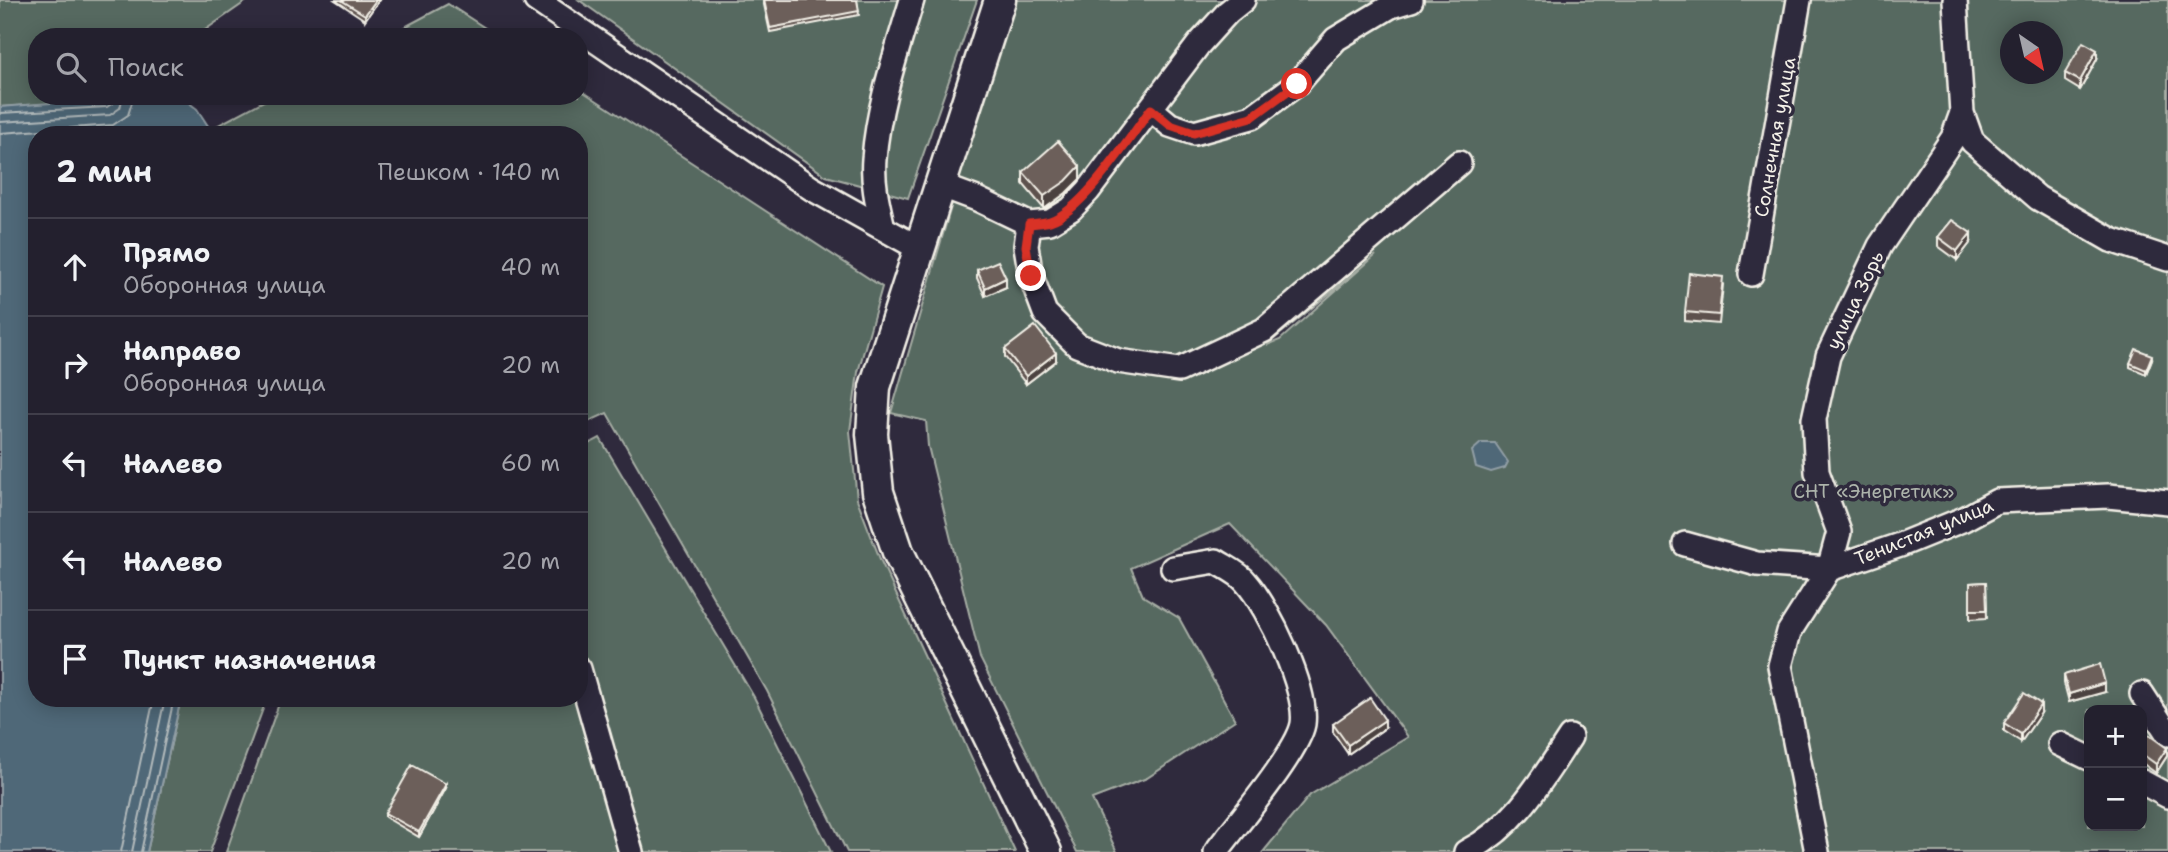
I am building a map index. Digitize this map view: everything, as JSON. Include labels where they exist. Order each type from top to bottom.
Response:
[{"type":"main road","points":[[1000,0],[875,387],[872,434],[878,492],[898,552],[1046,852]]},
{"type":"street","points":[[536,0],[577,28]]},
{"type":"street","points":[[883,228],[876,196],[874,160],[890,76],[912,0]]},
{"type":"street","points":[[942,186],[1029,224],[1050,222],[1071,209],[1088,191],[1199,44],[1228,12],[1243,0]]},
{"type":"street","points":[[1151,109],[1170,125],[1194,133],[1252,117],[1297,84],[1336,39],[1391,6],[1411,0]]},
{"type":"street","name":"Солнечная улица","points":[[1751,274],[1799,0]]},
{"type":"street","name":"улица Зорь","points":[[1813,850],[1780,666],[1789,632],[1829,569],[1839,532],[1817,472],[1814,419],[1828,356],[1880,246],[1953,138],[1962,113],[1955,0]]},
{"type":"street","points":[[588,36],[811,188],[920,249]]},
{"type":"street","points":[[1962,113],[1972,141],[2038,198],[2111,240],[2168,259]]},
{"type":"street","points":[[1029,224],[1026,246],[1031,276],[1045,313],[1077,345],[1118,361],[1179,370],[1264,330],[1459,163]]},
{"type":"street","name":"Тенистая улица","points":[[1685,544],[1757,564],[1829,569],[1900,545],[1964,519],[1997,501],[2108,496],[2168,502]]},
{"type":"street","points":[[1174,568],[1216,561],[1245,580],[1272,620],[1299,687],[1303,723],[1292,750],[1216,852]]},
{"type":"street","points":[[2143,694],[2168,734]]},
{"type":"street","points":[[588,701],[631,852]]},
{"type":"street","points":[[1466,852],[1483,844],[1528,802],[1570,737]]},
{"type":"street","points":[[2060,744],[2084,756]]},
{"type":"street","points":[[2147,785],[2168,796]]},
{"type":"green space","points":[[0,0],[248,0],[208,28],[28,28],[30,105],[0,107]]},
{"type":"green space","points":[[579,0],[977,0],[908,198],[826,176]]},
{"type":"green space","name":"СНТ «Энергетик»","points":[[1016,0],[2168,0],[2168,852],[1263,852],[1310,795],[1408,737],[1326,625],[1230,524],[1131,568],[1143,596],[1179,618],[1235,720],[1147,778],[1092,799],[1117,852],[1077,852],[980,658],[928,446],[926,421],[891,413],[994,59]],"holes":[[[1376,255],[1280,340],[1267,345]]]},
{"type":"green space","points":[[448,4],[485,28],[403,28]]},
{"type":"green space","points":[[588,95],[882,287],[858,372],[850,431],[857,499],[880,559],[1015,852],[847,852],[767,691],[607,413],[588,422],[588,126],[217,126],[256,105],[588,105]]},
{"type":"green space","points":[[600,438],[754,697],[831,852],[226,852],[278,707],[588,707],[588,444]]},
{"type":"green space","points":[[179,707],[264,707],[210,852],[147,852]]},
{"type":"water","points":[[192,105],[208,126],[28,126],[28,707],[179,707],[147,852],[0,852],[0,107]]},
{"type":"water","points":[[1481,443],[1495,443],[1508,462],[1505,468],[1491,472],[1476,467],[1472,451]]},
{"type":"building","points":[[341,0],[376,0],[365,15]]},
{"type":"building","points":[[764,0],[857,0],[859,11],[770,28]]},
{"type":"building","points":[[2083,42],[2097,50],[2080,81],[2065,73]]},
{"type":"building","points":[[1058,141],[1080,166],[1066,181],[1044,196],[1023,172]]},
{"type":"building","points":[[1952,220],[1971,233],[1957,251],[1938,237]]},
{"type":"building","points":[[998,261],[1006,278],[985,288],[977,270]]},
{"type":"building","points":[[1689,273],[1723,277],[1719,315],[1685,312]]},
{"type":"building","points":[[1035,326],[1056,353],[1026,376],[1005,349]]},
{"type":"building","points":[[2136,349],[2152,355],[2146,370],[2130,363]]},
{"type":"building","points":[[1986,582],[1987,610],[1970,610],[1970,583]]},
{"type":"building","points":[[2100,664],[2105,683],[2069,694],[2064,675]]},
{"type":"building","points":[[2024,693],[2041,704],[2021,734],[2004,723]]},
{"type":"building","points":[[1370,698],[1385,720],[1348,745],[1333,724]]},
{"type":"building","points":[[2147,734],[2167,748],[2156,764],[2147,758]]},
{"type":"building","points":[[412,765],[446,784],[419,832],[385,813]]},
{"type":"route","points":[[1031,276],[1026,246],[1029,224],[1050,222],[1071,209],[1151,109],[1170,125],[1194,133],[1252,117],[1297,84]]}]
